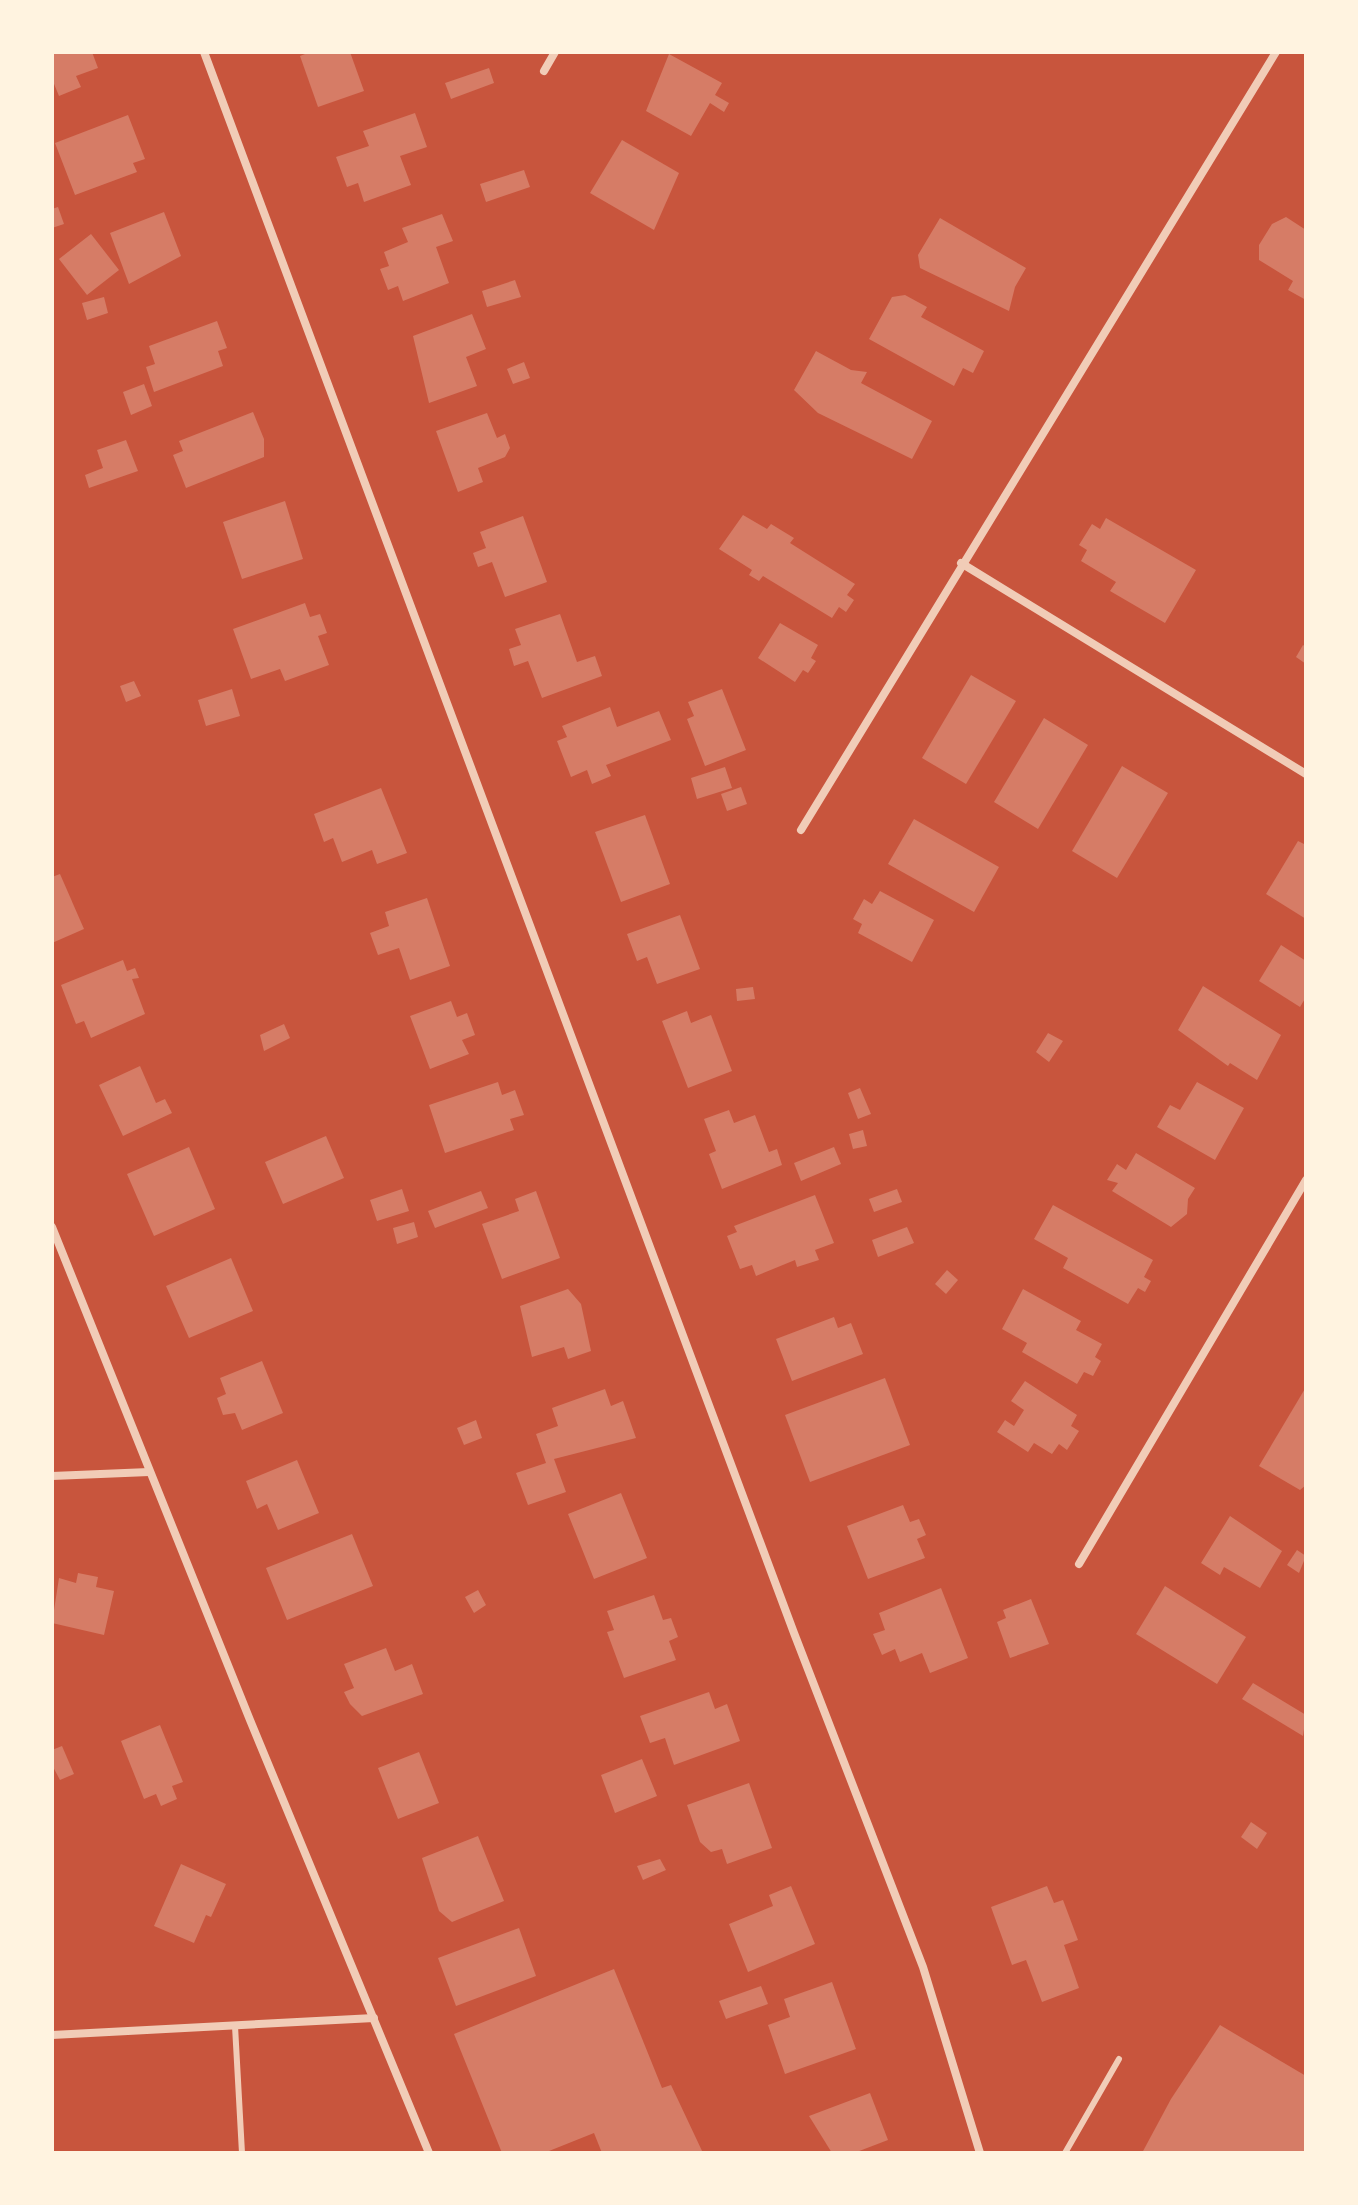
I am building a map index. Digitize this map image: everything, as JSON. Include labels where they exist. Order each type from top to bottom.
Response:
[{"type":"street","points":[[204,52],[794,1633],[923,1967],[980,2153]]},
{"type":"street","points":[[544,71],[555,52]]},
{"type":"street","points":[[801,830],[961,563],[1276,52]]},
{"type":"street","points":[[961,563],[1306,774]]},
{"type":"street","points":[[1079,1564],[1306,1180]]},
{"type":"street","points":[[52,1227],[149,1472],[429,2153]]},
{"type":"street","points":[[52,1476],[149,1472]]},
{"type":"street","points":[[52,2035],[374,2018]]},
{"type":"lane","points":[[235,2026],[242,2153]]},
{"type":"lane","points":[[1065,2153],[1119,2059]]},
{"type":"building","points":[[52,52],[92,52],[98,68],[76,76],[81,87],[59,96],[52,79]]},
{"type":"building","points":[[310,52],[350,52],[364,91],[318,107],[300,56]]},
{"type":"building","points":[[669,54],[722,83],[715,95],[729,103],[724,112],[710,103],[691,136],[646,111]]},
{"type":"building","points":[[489,68],[494,83],[451,99],[445,83]]},
{"type":"building","points":[[415,113],[427,147],[400,156],[411,185],[364,202],[358,183],[347,187],[336,157],[369,146],[363,131]]},
{"type":"building","points":[[128,115],[145,159],[133,163],[137,172],[75,195],[55,143]]},
{"type":"building","points":[[622,140],[679,173],[654,230],[590,193]]},
{"type":"building","points":[[524,170],[530,187],[486,202],[480,184]]},
{"type":"building","points":[[58,207],[64,224],[52,228],[52,209]]},
{"type":"building","points":[[164,212],[181,256],[129,284],[110,233]]},
{"type":"building","points":[[442,214],[453,241],[436,247],[449,283],[403,301],[398,286],[388,290],[380,269],[389,266],[384,252],[408,242],[402,228]]},
{"type":"building","points":[[1286,217],[1306,230],[1306,300],[1288,290],[1293,281],[1259,260],[1259,245],[1272,224]]},
{"type":"building","points":[[940,218],[1026,268],[1015,287],[1009,311],[920,268],[918,255]]},
{"type":"building","points":[[91,234],[119,270],[87,295],[59,259]]},
{"type":"building","points":[[515,280],[521,297],[487,307],[482,291]]},
{"type":"building","points":[[905,295],[927,307],[921,317],[984,351],[973,373],[963,368],[954,386],[869,339],[892,297]]},
{"type":"building","points":[[104,297],[108,313],[87,320],[82,303]]},
{"type":"building","points":[[472,314],[486,349],[466,357],[477,386],[429,403],[413,336]]},
{"type":"building","points":[[217,321],[227,348],[218,351],[223,366],[154,392],[146,367],[155,364],[149,346]]},
{"type":"building","points":[[816,351],[851,370],[867,372],[861,383],[932,421],[912,459],[818,413],[794,390]]},
{"type":"building","points":[[524,362],[530,378],[513,384],[507,369]]},
{"type":"building","points":[[144,384],[152,406],[131,415],[123,392]]},
{"type":"building","points":[[253,412],[264,439],[264,457],[186,488],[173,455],[183,451],[179,441]]},
{"type":"building","points":[[487,413],[497,438],[505,434],[510,448],[505,457],[478,468],[483,482],[458,492],[436,431]]},
{"type":"building","points":[[126,440],[138,471],[89,488],[85,475],[103,468],[97,450]]},
{"type":"building","points":[[285,501],[303,559],[242,579],[223,522]]},
{"type":"building","points":[[743,515],[767,529],[771,524],[794,538],[790,543],[855,584],[847,595],[854,600],[846,612],[839,607],[832,618],[763,576],[759,581],[749,575],[752,570],[719,549]]},
{"type":"building","points":[[523,516],[547,582],[505,597],[492,562],[478,567],[473,553],[486,548],[480,532]]},
{"type":"building","points":[[1106,518],[1196,570],[1165,623],[1110,591],[1116,582],[1081,561],[1087,550],[1079,545],[1092,524],[1100,529]]},
{"type":"building","points":[[305,603],[310,617],[320,614],[327,633],[318,636],[329,665],[285,681],[280,669],[251,679],[233,629]]},
{"type":"building","points":[[560,614],[577,662],[595,656],[602,676],[542,698],[528,661],[514,666],[509,649],[521,645],[515,629]]},
{"type":"building","points":[[780,623],[818,645],[811,658],[816,661],[808,673],[803,670],[795,682],[758,658]]},
{"type":"building","points":[[1303,645],[1306,647],[1306,664],[1296,657]]},
{"type":"building","points":[[971,675],[1016,701],[966,784],[922,758]]},
{"type":"building","points":[[134,681],[141,696],[126,702],[120,686]]},
{"type":"building","points":[[232,689],[240,716],[206,726],[198,700]]},
{"type":"building","points":[[722,689],[746,750],[705,766],[687,719],[694,716],[688,702]]},
{"type":"building","points":[[610,707],[617,727],[659,711],[671,740],[606,765],[611,776],[592,784],[587,770],[571,777],[557,741],[567,737],[562,726]]},
{"type":"building","points":[[1044,718],[1088,745],[1038,829],[994,802]]},
{"type":"building","points":[[1122,766],[1168,793],[1117,878],[1072,851]]},
{"type":"building","points":[[725,767],[732,788],[697,799],[691,778]]},
{"type":"building","points":[[741,787],[747,804],[727,811],[721,794]]},
{"type":"building","points":[[381,788],[407,853],[377,864],[372,850],[342,862],[333,838],[324,842],[314,814]]},
{"type":"building","points":[[645,815],[670,884],[621,902],[595,832]]},
{"type":"building","points":[[914,819],[999,867],[974,912],[888,864]]},
{"type":"building","points":[[1298,841],[1306,845],[1306,919],[1266,894]]},
{"type":"building","points":[[60,874],[84,929],[52,943],[52,877]]},
{"type":"building","points":[[880,891],[934,920],[912,962],[858,933],[862,924],[853,919],[864,899],[872,904]]},
{"type":"building","points":[[427,898],[450,966],[410,980],[399,948],[378,955],[370,933],[389,926],[385,912]]},
{"type":"building","points":[[680,915],[700,969],[657,984],[647,957],[637,961],[627,934]]},
{"type":"building","points":[[1281,945],[1306,961],[1306,997],[1300,1007],[1259,981]]},
{"type":"building","points":[[123,960],[127,971],[135,968],[139,978],[132,979],[145,1014],[91,1038],[84,1021],[76,1024],[61,985]]},
{"type":"building","points":[[1203,986],[1281,1035],[1257,1080],[1230,1063],[1228,1066],[1178,1030]]},
{"type":"building","points":[[753,987],[755,999],[737,1001],[736,989]]},
{"type":"building","points":[[451,1001],[457,1017],[467,1013],[475,1035],[462,1040],[469,1054],[430,1069],[410,1016]]},
{"type":"building","points":[[687,1011],[691,1023],[711,1015],[732,1071],[688,1088],[662,1021]]},
{"type":"building","points":[[284,1024],[290,1038],[264,1051],[260,1035]]},
{"type":"building","points":[[1048,1033],[1063,1041],[1049,1062],[1036,1052]]},
{"type":"building","points":[[140,1066],[156,1103],[165,1099],[172,1113],[123,1136],[99,1085]]},
{"type":"building","points":[[498,1082],[502,1095],[515,1090],[524,1115],[510,1119],[514,1130],[445,1153],[429,1105]]},
{"type":"building","points":[[1197,1082],[1244,1108],[1215,1160],[1157,1127],[1170,1105],[1180,1110]]},
{"type":"building","points":[[860,1088],[871,1114],[858,1119],[848,1093]]},
{"type":"building","points":[[729,1110],[734,1123],[755,1115],[769,1152],[777,1149],[782,1165],[722,1189],[709,1154],[716,1151],[704,1119]]},
{"type":"building","points":[[863,1130],[867,1146],[853,1149],[849,1134]]},
{"type":"building","points":[[326,1136],[344,1178],[283,1204],[265,1162]]},
{"type":"building","points":[[189,1147],[215,1209],[154,1236],[127,1174]]},
{"type":"building","points":[[834,1147],[841,1164],[801,1181],[794,1163]]},
{"type":"building","points":[[1136,1153],[1195,1188],[1188,1199],[1187,1214],[1171,1227],[1112,1191],[1118,1183],[1107,1180],[1117,1164],[1126,1170]]},
{"type":"building","points":[[402,1189],[409,1211],[377,1221],[370,1200]]},
{"type":"building","points":[[897,1189],[902,1202],[874,1212],[869,1199]]},
{"type":"building","points":[[481,1191],[488,1208],[435,1228],[428,1211]]},
{"type":"building","points":[[536,1191],[560,1258],[502,1279],[482,1224],[519,1211],[515,1199]]},
{"type":"building","points":[[815,1195],[834,1243],[815,1250],[819,1260],[797,1267],[795,1260],[756,1276],[752,1265],[740,1269],[727,1236],[737,1232],[734,1226]]},
{"type":"building","points":[[1053,1205],[1153,1260],[1144,1277],[1151,1281],[1145,1292],[1138,1288],[1128,1304],[1063,1268],[1068,1258],[1034,1239]]},
{"type":"building","points":[[414,1222],[418,1237],[397,1244],[393,1228]]},
{"type":"building","points":[[907,1227],[914,1243],[878,1257],[872,1240]]},
{"type":"building","points":[[231,1258],[253,1311],[189,1338],[166,1286]]},
{"type":"building","points":[[947,1270],[958,1280],[946,1294],[935,1284]]},
{"type":"building","points":[[568,1289],[581,1304],[591,1351],[568,1359],[564,1347],[532,1357],[520,1306]]},
{"type":"building","points":[[1023,1289],[1081,1321],[1076,1330],[1102,1344],[1095,1357],[1101,1361],[1093,1376],[1084,1372],[1077,1384],[1022,1352],[1027,1343],[1002,1329]]},
{"type":"building","points":[[834,1317],[838,1328],[851,1323],[863,1354],[792,1381],[776,1339]]},
{"type":"building","points":[[262,1361],[283,1413],[242,1430],[235,1413],[223,1415],[217,1398],[226,1394],[220,1378]]},
{"type":"building","points":[[885,1378],[910,1445],[810,1482],[785,1415]]},
{"type":"building","points":[[1025,1381],[1077,1415],[1071,1426],[1079,1431],[1067,1450],[1059,1444],[1052,1454],[1034,1443],[1028,1452],[997,1432],[1005,1420],[1014,1426],[1024,1410],[1011,1401]]},
{"type":"building","points":[[1306,1387],[1306,1485],[1300,1490],[1259,1466]]},
{"type":"building","points":[[605,1389],[611,1406],[623,1401],[636,1438],[554,1459],[566,1492],[528,1505],[516,1473],[546,1463],[536,1434],[558,1426],[552,1408]]},
{"type":"building","points":[[476,1420],[482,1438],[464,1445],[457,1428]]},
{"type":"building","points":[[297,1460],[319,1513],[278,1530],[267,1504],[257,1509],[246,1481]]},
{"type":"building","points":[[621,1493],[647,1558],[594,1579],[568,1514]]},
{"type":"building","points":[[903,1505],[910,1522],[919,1519],[926,1535],[917,1539],[925,1558],[868,1579],[847,1526]]},
{"type":"building","points":[[1230,1516],[1282,1551],[1260,1588],[1224,1567],[1220,1575],[1201,1563]]},
{"type":"building","points":[[352,1534],[373,1586],[287,1620],[266,1568]]},
{"type":"building","points":[[1297,1550],[1306,1556],[1299,1573],[1287,1565]]},
{"type":"building","points":[[78,1573],[98,1577],[96,1587],[114,1591],[104,1635],[52,1623],[59,1578],[76,1583]]},
{"type":"building","points":[[1165,1586],[1246,1637],[1217,1684],[1136,1634]]},
{"type":"building","points":[[941,1588],[968,1658],[930,1673],[922,1653],[900,1662],[895,1649],[882,1655],[873,1634],[885,1630],[879,1613]]},
{"type":"building","points":[[478,1590],[486,1605],[474,1613],[465,1597]]},
{"type":"building","points":[[654,1595],[663,1620],[671,1618],[678,1637],[669,1641],[676,1660],[624,1678],[607,1632],[614,1630],[607,1611]]},
{"type":"building","points":[[1031,1599],[1049,1644],[1010,1658],[997,1622],[1006,1618],[1003,1610]]},
{"type":"building","points":[[386,1648],[395,1671],[412,1664],[423,1694],[362,1716],[344,1692],[354,1688],[344,1664]]},
{"type":"building","points":[[1253,1683],[1306,1715],[1303,1736],[1242,1699]]},
{"type":"building","points":[[709,1692],[715,1709],[727,1704],[740,1741],[674,1765],[665,1738],[650,1743],[640,1716]]},
{"type":"building","points":[[160,1725],[183,1782],[172,1786],[177,1799],[161,1806],[156,1794],[144,1799],[121,1741]]},
{"type":"building","points":[[62,1746],[74,1774],[60,1780],[52,1765],[52,1750]]},
{"type":"building","points":[[419,1752],[439,1803],[398,1819],[378,1768]]},
{"type":"building","points":[[642,1759],[657,1796],[615,1813],[601,1775]]},
{"type":"building","points":[[749,1783],[772,1848],[727,1864],[722,1849],[711,1852],[700,1842],[687,1805]]},
{"type":"building","points":[[1251,1822],[1267,1833],[1257,1849],[1241,1837]]},
{"type":"building","points":[[478,1836],[504,1901],[452,1922],[439,1911],[422,1858]]},
{"type":"building","points":[[660,1859],[666,1870],[643,1880],[637,1866]]},
{"type":"building","points":[[181,1864],[226,1884],[211,1917],[206,1915],[194,1943],[154,1926]]},
{"type":"building","points":[[791,1886],[815,1944],[748,1972],[729,1924],[773,1906],[769,1895]]},
{"type":"building","points":[[1047,1886],[1054,1903],[1063,1900],[1078,1940],[1064,1945],[1079,1988],[1042,2002],[1026,1960],[1012,1965],[991,1907]]},
{"type":"building","points":[[519,1928],[536,1976],[456,2006],[438,1958]]},
{"type":"building","points":[[614,1969],[662,2088],[671,2085],[703,2153],[602,2153],[594,2133],[544,2153],[502,2153],[454,2034]]},
{"type":"building","points":[[832,1982],[856,2049],[785,2074],[768,2025],[790,2017],[784,1999]]},
{"type":"building","points":[[761,1986],[768,2004],[726,2019],[719,2001]]},
{"type":"building","points":[[1220,2025],[1306,2076],[1306,2153],[1142,2153],[1171,2099]]},
{"type":"building","points":[[870,2093],[888,2140],[854,2153],[832,2153],[809,2116]]}]
